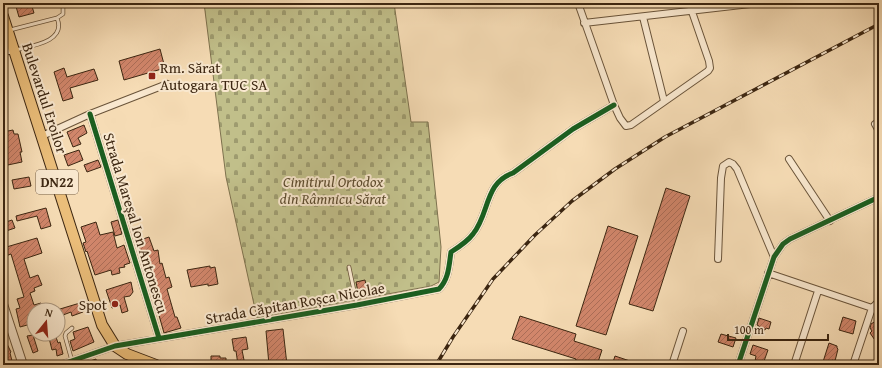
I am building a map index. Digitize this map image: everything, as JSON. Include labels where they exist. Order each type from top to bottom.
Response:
[{"type":"main road","name":"Bulevardul Eroilor","points":[[3,16],[99,318],[106,333],[115,346]]},
{"type":"main road","name":"DN22","points":[[115,346],[127,354],[156,365]]},
{"type":"street","points":[[578,3],[614,105],[626,126],[631,125],[710,68],[709,61],[689,3]]},
{"type":"street","points":[[584,23],[759,3]]},
{"type":"street","points":[[643,17],[664,101]]},
{"type":"street","points":[[3,52],[14,50]]},
{"type":"street","points":[[42,136],[90,114],[167,84]]},
{"type":"street","name":"Strada Căpitan Roșca Nicolae","points":[[60,365],[75,362],[115,346],[357,305],[439,289],[445,283],[451,252],[458,248],[473,234],[491,192],[498,181],[513,173],[573,129],[614,105]]},
{"type":"street","name":"Strada Mareșal Ion Antonescu","points":[[90,114],[159,338]]},
{"type":"street","points":[[875,124],[879,131]]},
{"type":"street","points":[[789,159],[830,221]]},
{"type":"street","points":[[718,259],[721,178],[723,166],[729,162],[737,169],[774,257]]},
{"type":"street","points":[[738,365],[768,273],[774,257],[783,244],[790,239],[879,197]]},
{"type":"street","points":[[768,273],[872,308],[879,312]]},
{"type":"street","points":[[794,365],[818,291]]},
{"type":"street","points":[[855,364],[872,308],[879,301]]},
{"type":"street","points":[[3,304],[24,365]]},
{"type":"street","points":[[672,365],[683,332]]},
{"type":"lane","points":[[8,30],[57,18],[63,14],[63,3]]},
{"type":"lane","points":[[14,50],[39,44],[56,35],[59,28],[57,18]]},
{"type":"lane","points":[[349,267],[357,305]]},
{"type":"lane","points":[[72,328],[66,332],[65,336],[75,362]]},
{"type":"green space","name":"Cimitirul Ortodox din Râmnicu Sărat","points":[[204,3],[394,3],[411,122],[428,122],[441,247],[439,282],[431,286],[257,318],[226,177]]},
{"type":"building","points":[[15,3],[31,3],[34,13],[19,17]]},
{"type":"building","points":[[160,49],[165,68],[124,80],[119,61]]},
{"type":"building","points":[[64,68],[67,77],[94,69],[98,80],[70,88],[73,98],[63,101],[54,72]]},
{"type":"building","points":[[84,125],[87,133],[78,138],[81,144],[73,147],[67,132]]},
{"type":"building","points":[[13,130],[14,134],[18,134],[22,152],[20,152],[22,162],[3,166],[3,132]]},
{"type":"building","points":[[79,150],[83,160],[68,166],[64,155]]},
{"type":"building","points":[[98,160],[101,167],[87,172],[84,165]]},
{"type":"building","points":[[29,177],[31,186],[14,189],[12,180]]},
{"type":"building","points":[[666,188],[690,196],[653,311],[629,304]]},
{"type":"building","points":[[46,208],[51,226],[41,229],[37,216],[17,221],[16,216]]},
{"type":"building","points":[[12,220],[15,228],[3,232],[3,223]]},
{"type":"building","points":[[118,220],[122,234],[115,236],[111,222]]},
{"type":"building","points":[[96,222],[100,235],[113,232],[117,248],[124,245],[130,263],[124,265],[125,267],[119,268],[120,273],[112,275],[111,270],[95,275],[83,243],[86,242],[81,227]]},
{"type":"building","points":[[608,226],[638,236],[606,335],[576,326]]},
{"type":"building","points":[[149,237],[154,251],[158,250],[160,264],[162,263],[166,278],[169,277],[172,287],[167,289],[175,317],[177,317],[181,328],[164,333],[142,250],[140,251],[137,241]]},
{"type":"building","points":[[37,238],[42,253],[24,259],[30,278],[38,275],[42,285],[34,288],[35,291],[30,293],[33,302],[26,302],[26,325],[20,327],[16,309],[20,308],[17,299],[24,297],[11,254],[3,257],[3,248]]},
{"type":"building","points":[[210,266],[210,268],[215,267],[218,284],[191,287],[187,270]]},
{"type":"building","points":[[365,280],[368,295],[359,297],[356,282]]},
{"type":"building","points":[[131,282],[133,292],[130,296],[124,297],[128,311],[122,313],[120,305],[112,308],[106,290]]},
{"type":"building","points":[[80,303],[83,312],[72,316],[71,312],[66,314],[66,307]]},
{"type":"building","points":[[520,316],[576,334],[574,341],[602,350],[597,365],[574,365],[576,359],[512,339]]},
{"type":"building","points":[[843,317],[856,321],[853,334],[839,330]]},
{"type":"building","points":[[759,318],[771,322],[769,329],[766,328],[765,330],[759,328],[757,325]]},
{"type":"building","points":[[879,319],[879,346],[870,333],[872,331],[870,328],[871,324]]},
{"type":"building","points":[[88,327],[94,342],[73,351],[70,341],[75,339],[73,332]]},
{"type":"building","points":[[283,329],[287,365],[269,365],[266,331]]},
{"type":"building","points":[[721,334],[736,338],[733,347],[718,342]]},
{"type":"building","points":[[246,337],[248,349],[242,350],[245,365],[238,365],[232,339]]},
{"type":"building","points":[[29,342],[35,342],[38,351],[33,353]]},
{"type":"building","points":[[50,342],[60,342],[63,354],[57,356],[56,349],[52,350]]},
{"type":"building","points":[[829,343],[837,346],[838,349],[835,361],[832,360],[831,365],[822,365]]},
{"type":"building","points":[[7,344],[11,352],[13,365],[3,365],[3,355],[5,354],[3,346]]},
{"type":"building","points":[[753,345],[768,350],[763,364],[755,361],[756,356],[750,354]]},
{"type":"building","points":[[211,356],[226,358],[226,364],[211,365]]},
{"type":"building","points":[[615,356],[639,364],[639,365],[612,365]]},
{"type":"building","points":[[96,359],[97,365],[81,364]]},
{"type":"railway","points":[[436,365],[453,337],[493,279],[535,235],[572,201],[615,169],[665,137],[879,24]]},
{"type":"cycle path","points":[[60,365],[115,346],[357,305],[439,289],[447,276],[451,252],[473,234],[482,217],[488,199],[497,184],[573,129],[614,105]]},
{"type":"cycle path","points":[[90,114],[159,338]]},
{"type":"cycle path","points":[[738,365],[774,257],[783,244],[790,239],[879,197]]},
{"type":"place","name":"Rm. Sărat Autogara TUC SA","points":[[152,76]]},
{"type":"place","name":"Spot","points":[[115,304]]}]
